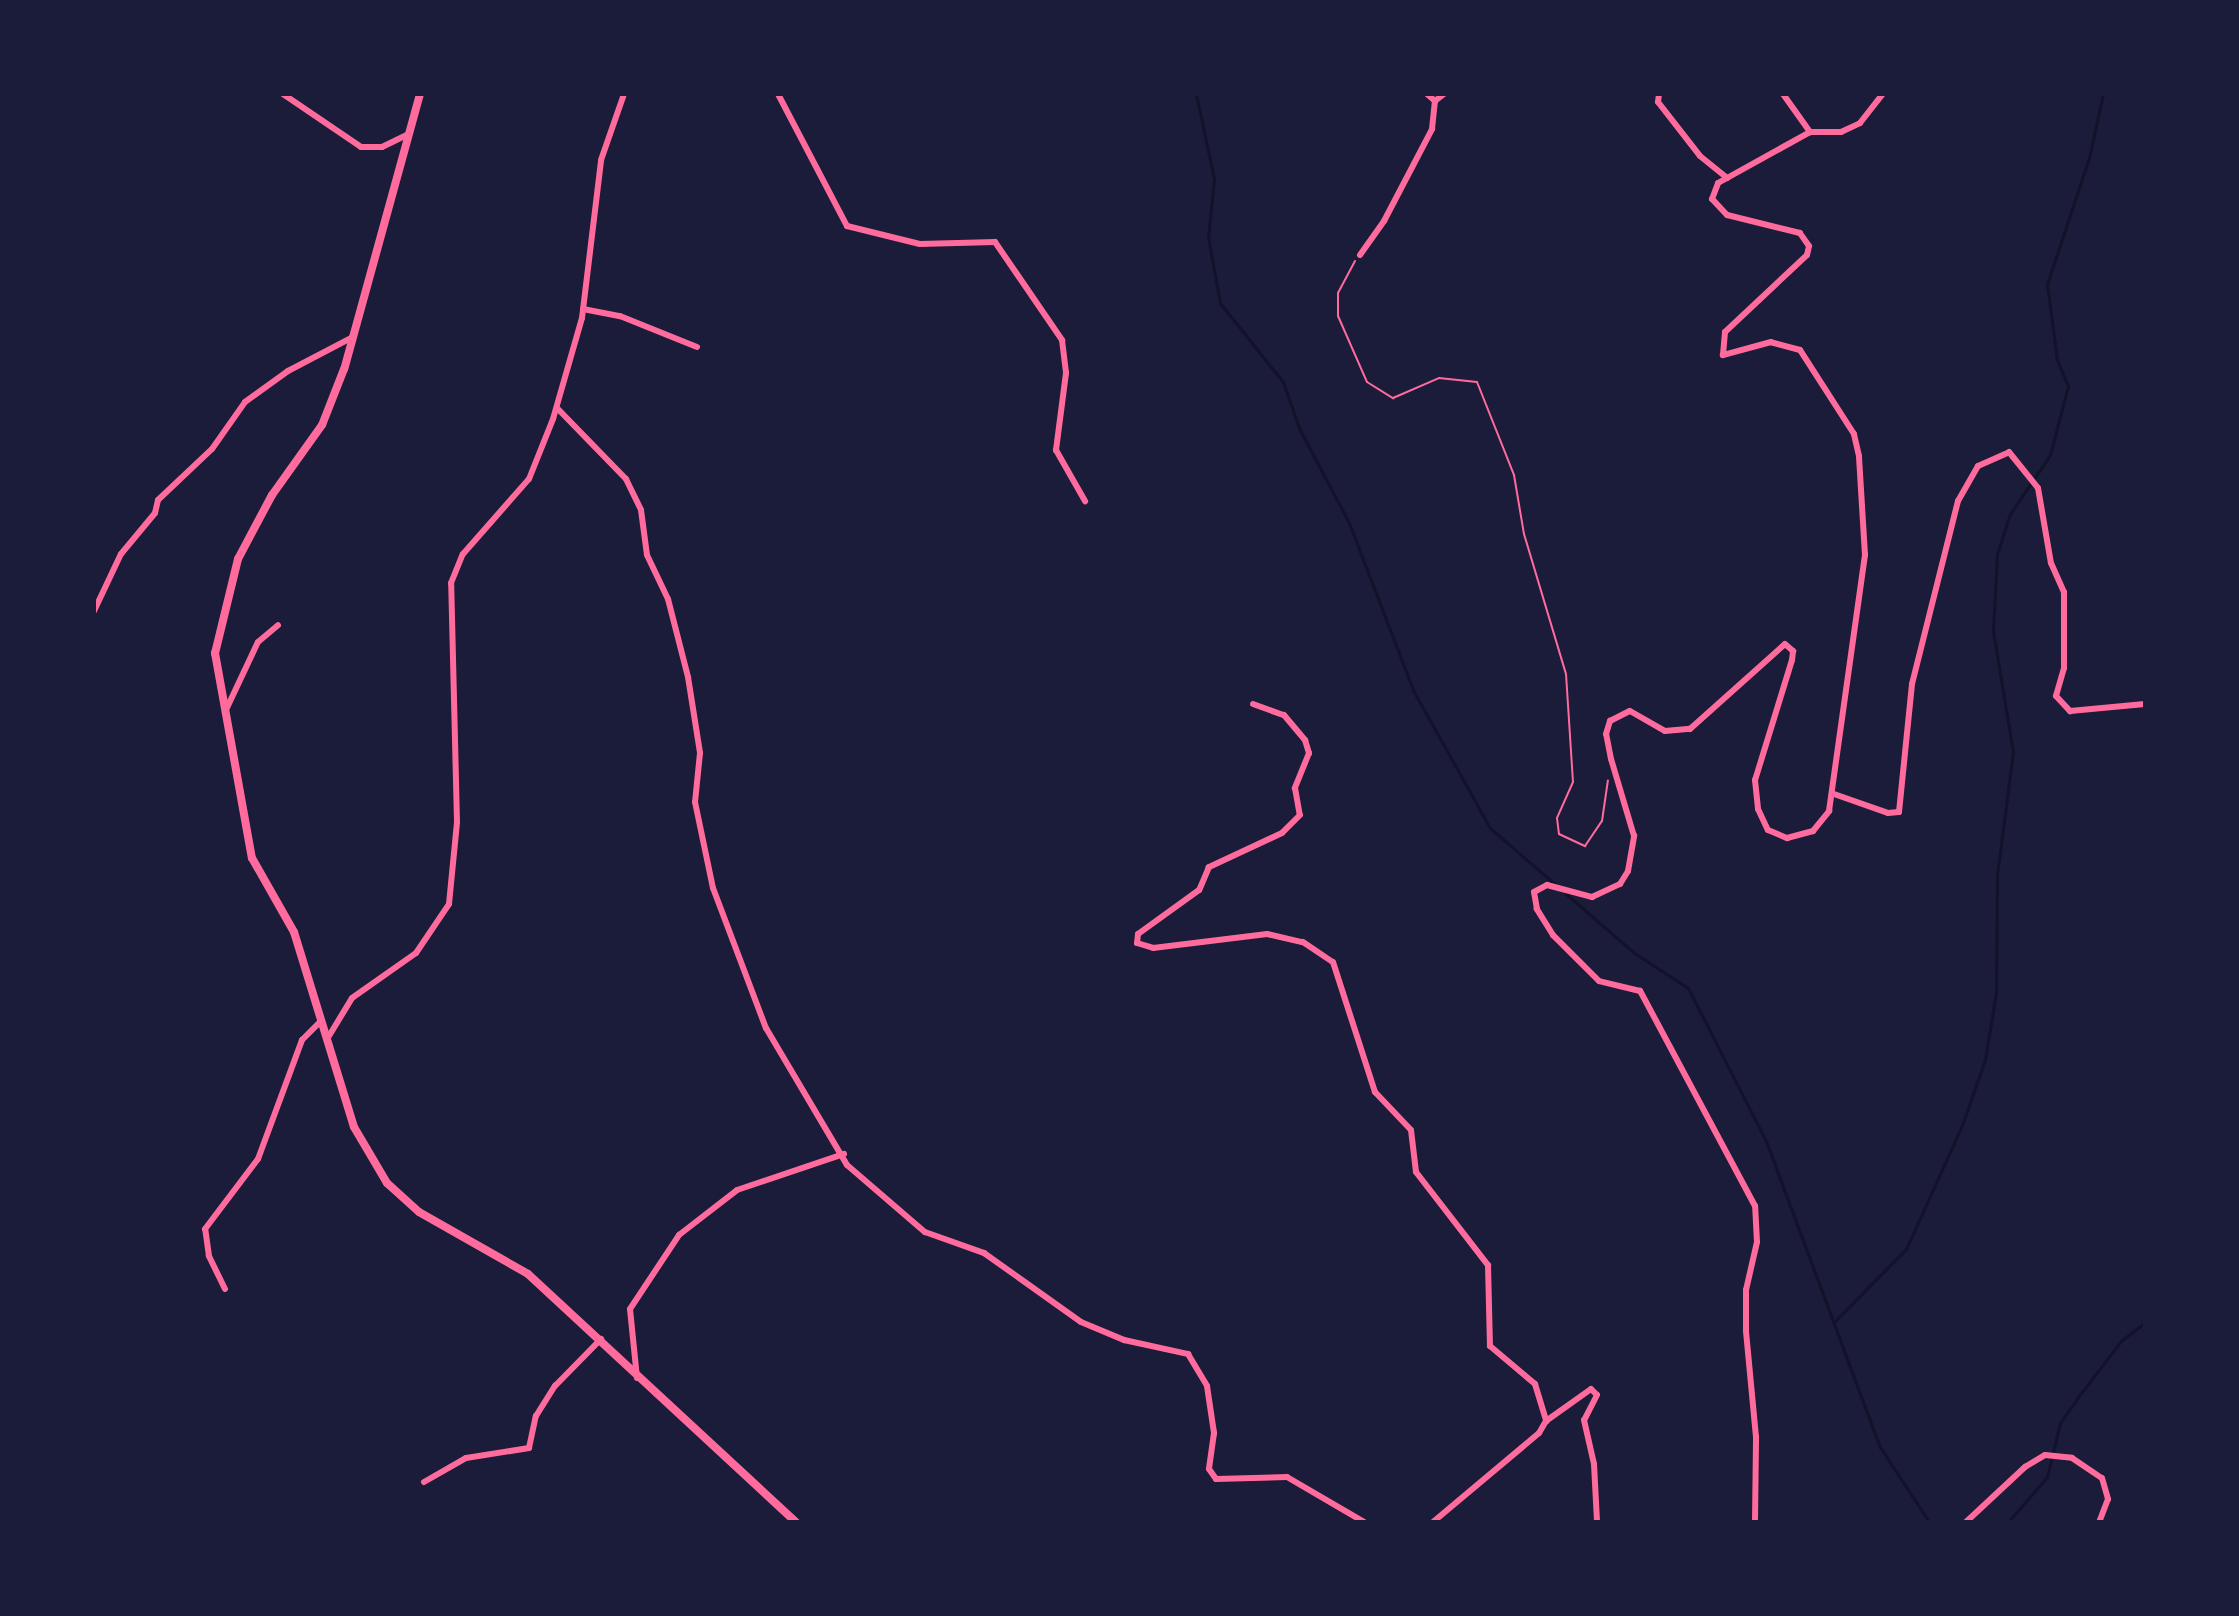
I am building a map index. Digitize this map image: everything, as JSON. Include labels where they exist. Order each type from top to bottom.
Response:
[{"type":"street","points":[[283,94],[361,147],[382,147],[407,135]]},
{"type":"street","points":[[420,94],[354,336],[322,425],[272,495],[238,559],[213,667],[252,858],[294,932],[321,1021],[329,1036],[354,1127],[387,1183],[419,1212],[521,1268],[796,1522]]},
{"type":"street","points":[[329,1036],[352,998],[416,953],[449,904],[457,822],[451,583],[463,554],[529,479],[557,408],[583,309],[601,160],[624,94]]},
{"type":"street","points":[[778,94],[847,226],[920,244],[995,242],[1062,340],[1066,373],[1056,450],[1085,501]]},
{"type":"street","points":[[1427,94],[1435,101]]},
{"type":"street","points":[[1360,255],[1384,221],[1432,129],[1435,101],[1444,94]]},
{"type":"street","points":[[1659,94],[1658,102],[1700,156],[1727,178]]},
{"type":"street","points":[[1783,94],[1810,132]]},
{"type":"street","points":[[1755,1522],[1756,1437],[1746,1331],[1746,1290],[1757,1242],[1755,1206],[1640,991],[1599,981],[1553,935],[1533,899],[1534,892],[1547,885],[1592,897],[1620,884],[1634,854],[1634,836],[1606,734],[1618,714],[1630,711],[1665,731],[1690,729],[1785,644],[1793,651],[1792,660],[1755,780],[1761,821],[1776,836],[1801,837],[1822,823],[1834,794],[1865,555],[1859,456],[1854,434],[1800,350],[1771,342],[1723,355],[1725,332],[1807,255],[1809,246],[1800,233],[1727,215],[1716,207],[1712,191],[1727,178],[1810,132],[1841,132],[1860,123],[1883,94]]},
{"type":"street","points":[[583,309],[620,316],[697,347]]},
{"type":"street","points":[[94,611],[121,554],[155,513],[158,500],[212,449],[245,402],[288,371],[354,336]]},
{"type":"street","points":[[557,408],[626,479],[641,510],[647,555],[668,599],[688,677],[700,753],[695,802],[713,888],[766,1028],[857,1176],[930,1236],[984,1253],[1093,1328],[1188,1354],[1207,1386],[1214,1433],[1209,1469],[1216,1479],[1287,1477],[1364,1522]]},
{"type":"street","points":[[1834,794],[1888,813],[1899,812],[1912,684],[1958,501],[1978,466],[2009,452],[2037,487],[2051,563],[2064,592],[2064,668],[2056,696],[2070,711],[2145,704]]},
{"type":"street","points":[[224,715],[258,642],[278,625]]},
{"type":"street","points":[[1253,704],[1284,715],[1305,740],[1309,753],[1295,788],[1300,815],[1282,833],[1209,867],[1199,890],[1138,934],[1137,943],[1153,948],[1267,934],[1303,942],[1333,962],[1375,1092],[1411,1130],[1416,1172],[1488,1265],[1490,1346],[1535,1384],[1546,1421]]},
{"type":"street","points":[[225,1289],[209,1256],[205,1229],[258,1159],[302,1040],[321,1021]]},
{"type":"street","points":[[637,1378],[630,1309],[679,1235],[737,1190],[844,1154]]},
{"type":"street","points":[[424,1482],[466,1458],[529,1448],[536,1416],[555,1386],[601,1339]]},
{"type":"street","points":[[1433,1522],[1539,1433],[1546,1421],[1587,1391],[1596,1393],[1584,1420],[1594,1464],[1597,1522]]},
{"type":"street","points":[[1966,1522],[2025,1467],[2045,1455],[2072,1458],[2102,1478],[2108,1499],[2099,1522]]},
{"type":"path","points":[[1360,255],[1338,293],[1338,316],[1367,382],[1393,398],[1439,378],[1477,382],[1486,396],[1514,475],[1524,534],[1566,674],[1573,782],[1557,818],[1559,834],[1585,846],[1602,821],[1611,759]]},
{"type":"waterway","points":[[1196,94],[1214,179],[1208,237],[1220,303],[1283,382],[1299,428],[1349,523],[1414,692],[1490,828],[1556,885]]},
{"type":"waterway","points":[[1834,1322],[1906,1249],[1961,1128],[1985,1060],[1996,992],[1997,875],[2013,752],[1993,631],[1997,554],[2010,514],[2050,455],[2068,386],[2057,360],[2047,284],[2089,158],[2103,94]]},
{"type":"waterway","points":[[1565,893],[1633,952],[1688,988],[1766,1141],[1880,1447],[1929,1522]]},
{"type":"waterway","points":[[2008,1522],[2047,1477],[2060,1423],[2121,1341],[2145,1322]]}]
